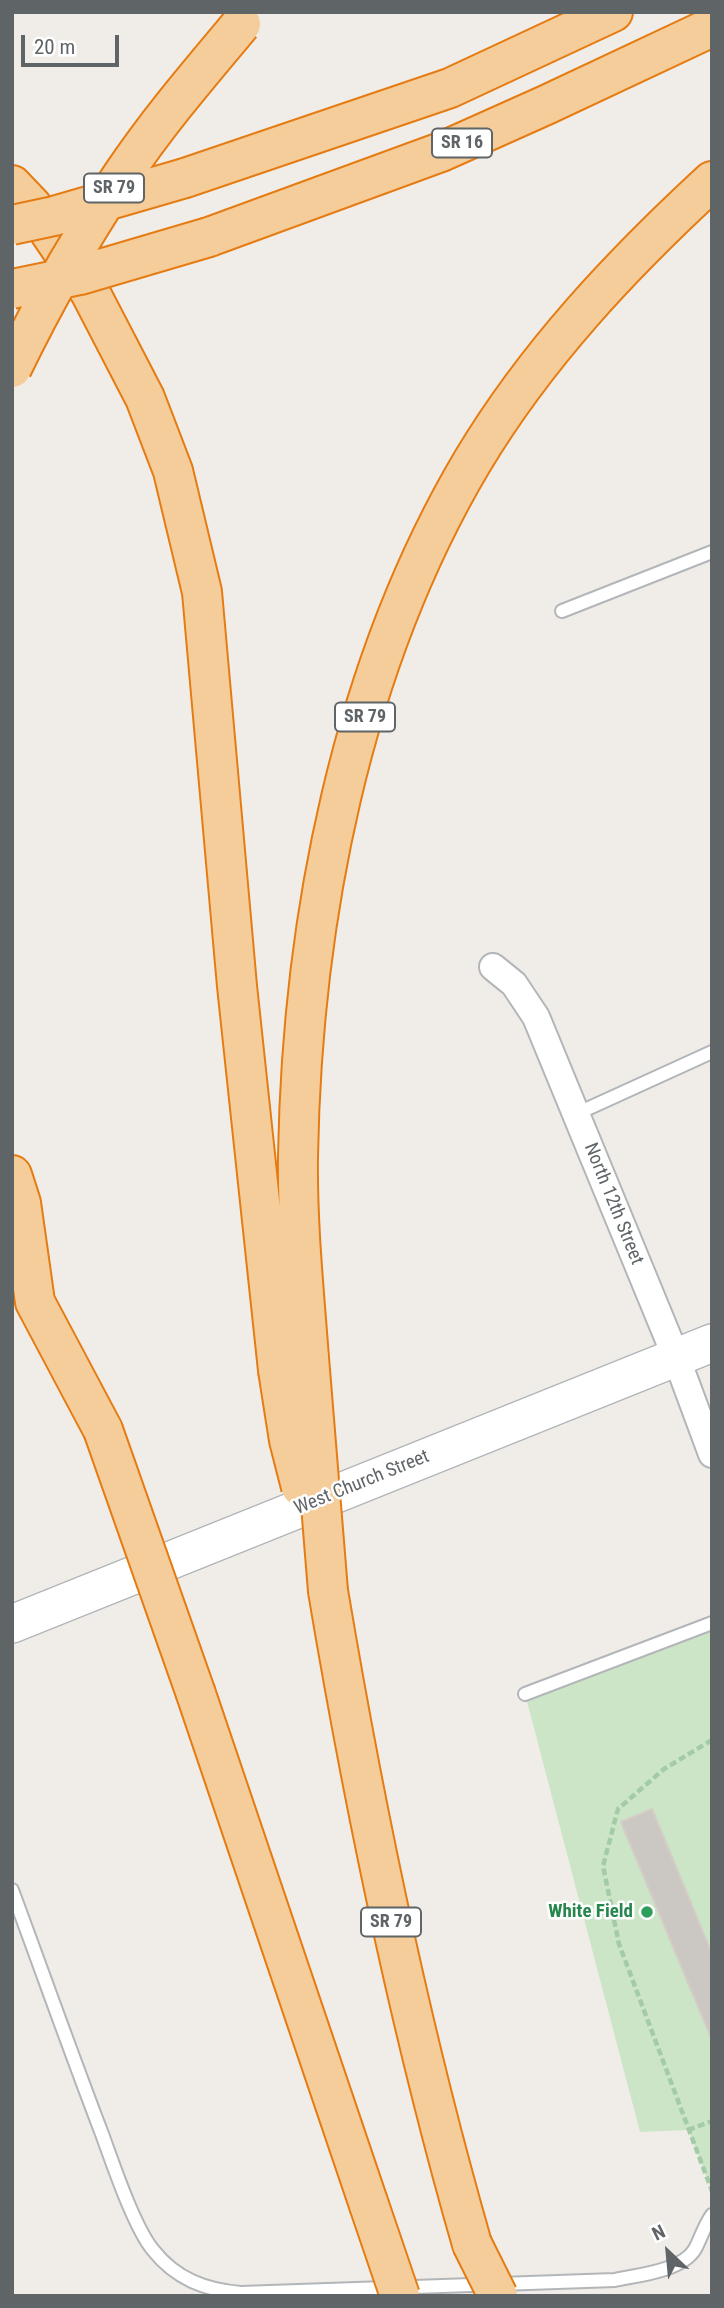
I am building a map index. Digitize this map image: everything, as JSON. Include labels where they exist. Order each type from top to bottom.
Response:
[{"type":"highway","points":[[12,225],[54,216],[185,178],[450,88],[613,12]]},
{"type":"highway","name":"SR 79","points":[[12,368],[66,267],[121,177],[176,102],[248,18]]},
{"type":"highway","name":"SR 16","points":[[12,289],[80,275],[209,237],[441,152],[546,106],[710,28]]},
{"type":"highway","name":"SR 79","points":[[485,2296],[422,2063],[399,1965],[336,1637],[294,1364],[298,1158],[304,1043],[312,962],[317,917],[357,740],[396,622],[443,514],[473,461],[541,362],[620,269],[712,181]]},
{"type":"highway","points":[[12,185],[32,206],[90,292],[145,398],[173,471],[202,592],[237,986],[294,1364]]},
{"type":"highway","points":[[12,1175],[22,1203],[35,1302]]},
{"type":"highway","points":[[12,1259],[103,1430],[400,2296]]},
{"type":"highway","points":[[472,2244],[498,2296]]},
{"type":"street","name":"North 12th Street","points":[[493,967],[514,984],[536,1017],[676,1357],[711,1450]]},
{"type":"street","name":"West Church Street","points":[[12,1624],[712,1343]]},
{"type":"lane","points":[[562,611],[710,556]]},
{"type":"lane","points":[[576,1114],[712,1052]]},
{"type":"lane","points":[[525,1694],[712,1623]]},
{"type":"lane","points":[[12,1889],[136,2218],[151,2248],[166,2265],[201,2287],[241,2293],[615,2280],[658,2272],[681,2262],[694,2251],[703,2228],[712,2215]]},
{"type":"path","points":[[712,1740],[664,1769],[618,1809],[603,1866],[619,1944],[712,2191]]},
{"type":"path","points":[[688,2130],[712,2121]]},
{"type":"green space","name":"White Field","points":[[712,1623],[712,2191],[688,2130],[640,2132],[525,1694]]},
{"type":"building","points":[[652,1809],[712,1954],[712,2040],[621,1822]]},
{"type":"place","name":"White Field","points":[[647,1912]]}]
